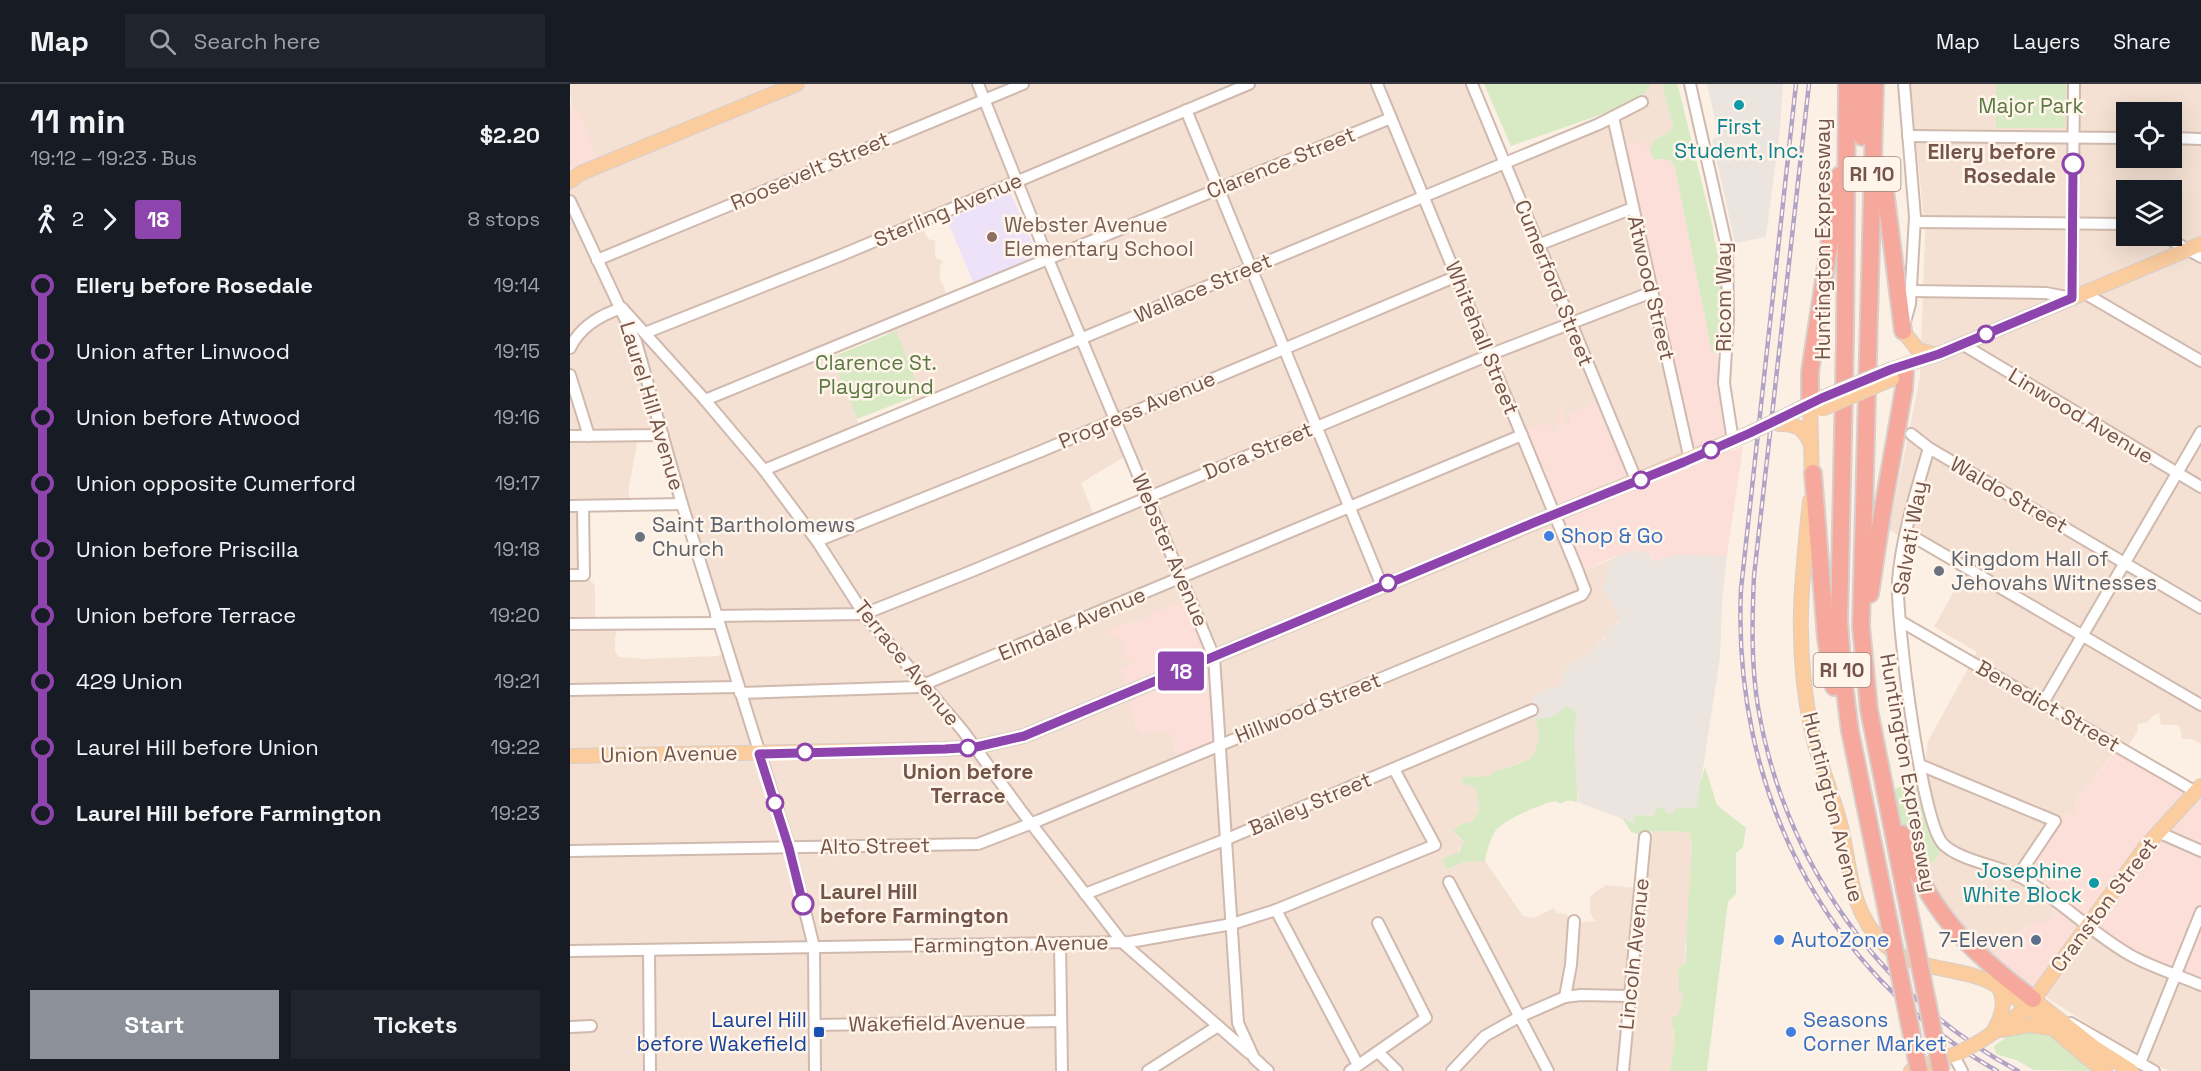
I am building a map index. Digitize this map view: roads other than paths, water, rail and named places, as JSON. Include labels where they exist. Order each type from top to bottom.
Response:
[{"type":"highway","points":[[1816,406],[1810,378],[1813,350],[1847,135],[1838,84]]},
{"type":"highway","name":"Huntington Expressway","points":[[1847,84],[1845,340],[1839,621],[1846,704],[1919,1071]]},
{"type":"highway","points":[[1863,84],[1864,215],[1870,264]]},
{"type":"highway","points":[[1876,84],[1883,184],[1903,331]]},
{"type":"highway","name":"Huntington Expressway","points":[[1876,84],[1861,626],[1874,738],[1941,1071]]},
{"type":"highway","points":[[1866,682],[1869,601],[1904,389],[1898,371]]},
{"type":"highway","points":[[1813,473],[1829,661],[1872,840]]},
{"type":"highway","points":[[1874,738],[1906,845],[1927,891],[1948,922],[1973,951],[2030,1003]]},
{"type":"main road","points":[[570,181],[581,173],[796,84]]},
{"type":"main road","name":"Union Avenue","points":[[570,756],[759,754],[976,747],[1024,736],[1554,514],[1690,460],[2201,243]]},
{"type":"main road","points":[[1903,331],[1918,350],[1927,354],[1939,354]]},
{"type":"main road","points":[[1898,371],[1903,331]]},
{"type":"main road","name":"Huntington Avenue","points":[[1816,406],[1812,448],[1813,473],[1800,601],[1802,668],[1812,733],[1839,819],[1856,901],[1871,930],[1898,955],[1916,963],[1972,975],[1998,986],[2049,1012],[2095,1048],[2135,1067]]},
{"type":"main road","points":[[1779,421],[1801,429],[1808,437],[1812,448]]},
{"type":"main road","name":"Cranston Street","points":[[1911,1071],[1956,1054],[1979,1042],[2011,1021],[2030,1003],[2158,832],[2199,789]]},
{"type":"main road","points":[[1993,1033],[2000,1020],[2003,1006],[2002,994],[1998,986]]},
{"type":"main road","name":"Huntington Avenue","points":[[2030,1003],[2052,1029],[2105,1071]]},
{"type":"main road","points":[[1993,1033],[2012,1027],[2030,1025],[2052,1029]]},
{"type":"street","name":"Webster Avenue","points":[[978,84],[1048,259],[1214,657],[1238,1023],[1254,1058],[1267,1071]]},
{"type":"street","name":"Roosevelt Street","points":[[597,260],[1023,84]]},
{"type":"street","name":"Sterling Avenue","points":[[645,333],[844,254],[1249,84]]},
{"type":"street","name":"Whitehall Street","points":[[1377,84],[1522,435],[1583,585],[1584,593]]},
{"type":"street","name":"Cumerford Street","points":[[1472,84],[1637,482]]},
{"type":"street","name":"Ricom Way","points":[[1690,84],[1727,248],[1728,319],[1724,383],[1733,441]]},
{"type":"street","points":[[1903,331],[1909,308],[1915,222],[1904,84]]},
{"type":"street","points":[[2074,84],[2073,223],[2078,295]]},
{"type":"street","name":"Wallace Street","points":[[764,470],[1505,163],[1613,117],[1642,102]]},
{"type":"street","points":[[1186,110],[1382,586]]},
{"type":"street","name":"Atwood Street","points":[[1613,117],[1690,460]]},
{"type":"street","name":"Clarence Street","points":[[705,400],[1391,118]]},
{"type":"street","points":[[1908,136],[2116,138]]},
{"type":"street","points":[[2182,138],[2201,139]]},
{"type":"street","name":"Laurel Hill Avenue","points":[[570,201],[573,214],[622,308],[636,342],[717,620],[789,848],[814,947],[815,1071]]},
{"type":"street","points":[[1539,246],[1633,208]]},
{"type":"street","points":[[1915,222],[2116,224]]},
{"type":"street","points":[[2182,246],[2201,257]]},
{"type":"street","name":"Progress Avenue","points":[[817,541],[923,500],[1457,276]]},
{"type":"street","points":[[1910,291],[2078,295],[2201,361]]},
{"type":"street","name":"Dora Street","points":[[864,614],[1489,355],[1652,292]]},
{"type":"street","points":[[570,348],[585,327],[597,318],[622,308]]},
{"type":"street","name":"Terrace Avenue","points":[[622,308],[764,470],[817,541],[864,614],[976,747],[1020,809],[1123,942],[1254,1058]]},
{"type":"street","name":"Linwood Avenue","points":[[1962,344],[2201,487]]},
{"type":"street","points":[[570,375],[589,436]]},
{"type":"street","points":[[2043,703],[2201,432]]},
{"type":"street","name":"Waldo Street","points":[[1911,434],[1929,448],[2201,609]]},
{"type":"street","points":[[570,436],[663,435]]},
{"type":"street","name":"Elmdale Avenue","points":[[570,690],[918,687],[1522,435]]},
{"type":"street","name":"Salvati Way","points":[[1929,448],[1907,533],[1898,578],[1897,599],[1920,765],[1931,819],[1941,841],[1955,852],[2018,876]]},
{"type":"street","points":[[570,506],[682,504]]},
{"type":"street","points":[[570,575],[584,575],[583,506]]},
{"type":"street","points":[[1907,533],[2201,705]]},
{"type":"street","name":"Hillwood Street","points":[[1032,823],[1584,593]]},
{"type":"street","points":[[570,624],[864,614]]},
{"type":"street","name":"Benedict Street","points":[[1900,621],[2199,789]]},
{"type":"street","name":"Bailey Street","points":[[1085,894],[1227,839],[1532,710]]},
{"type":"street","points":[[1920,765],[2055,821],[2018,876],[2131,955],[2201,984]]},
{"type":"street","name":"Farmington Avenue","points":[[570,951],[1123,942],[1232,924],[1276,910],[1435,846],[1394,769]]},
{"type":"street","name":"Alto Street","points":[[570,851],[978,844],[1032,823]]},
{"type":"street","points":[[2158,832],[2201,851]]},
{"type":"street","name":"Lincoln Avenue","points":[[1623,1071],[1645,837]]},
{"type":"street","points":[[1449,882],[1548,1071]]},
{"type":"street","points":[[1276,910],[1354,1068],[1426,1018],[1378,923]]},
{"type":"street","points":[[2135,1067],[2201,912]]},
{"type":"street","points":[[1565,997],[1571,965],[1574,921]]},
{"type":"street","points":[[1060,943],[1062,1071]]},
{"type":"street","points":[[649,950],[650,1071]]},
{"type":"street","points":[[1452,1071],[1485,1036],[1519,1017],[1565,997],[1630,996]]},
{"type":"street","name":"Wakefield Avenue","points":[[814,1025],[1060,1022]]},
{"type":"street","points":[[570,1027],[591,1026]]},
{"type":"street","points":[[1149,1071],[1218,1026]]},
{"type":"street","points":[[1378,1052],[1397,1071]]},
{"type":"street","points":[[1956,1054],[1962,1071]]},
{"type":"street","name":"Huntington Avenue","points":[[2135,1067],[2154,1071]]},
{"type":"railway","points":[[1796,84],[1741,589],[1742,662],[1753,734],[1772,802],[1800,867],[1837,927],[1882,982],[1935,1030],[1997,1071]]},
{"type":"railway","points":[[1809,84],[1754,576],[1754,675],[1758,707],[1771,764],[1790,819],[1815,871],[1846,919],[1882,964],[1923,1005],[1968,1040],[2018,1071]]},
{"type":"place","name":"First Student, Inc.","points":[[1739,105]]},
{"type":"place","name":"Ellery before Rosedale","points":[[2073,164]]},
{"type":"place","name":"Webster Avenue Elementary School","points":[[992,237]]},
{"type":"place","name":"Shop & Go","points":[[1549,536]]},
{"type":"place","name":"Saint Bartholomews Church","points":[[640,537]]},
{"type":"place","name":"Kingdom Hall of Jehovahs Witnesses","points":[[1939,571]]},
{"type":"place","name":"Union before Terrace","points":[[968,748]]},
{"type":"place","name":"Josephine White Block","points":[[2094,883]]},
{"type":"place","name":"Laurel Hill before Farmington","points":[[803,904]]},
{"type":"place","name":"AutoZone","points":[[1779,940]]},
{"type":"place","name":"7-Eleven","points":[[2036,940]]},
{"type":"place","name":"Laurel Hill before Wakefield","points":[[819,1032]]},
{"type":"place","name":"Seasons Corner Market","points":[[1791,1032]]},
{"type":"park label","name":"Major Park","points":[[2031,106]]},
{"type":"park label","name":"Clarence St. Playground","points":[[876,375]]}]
